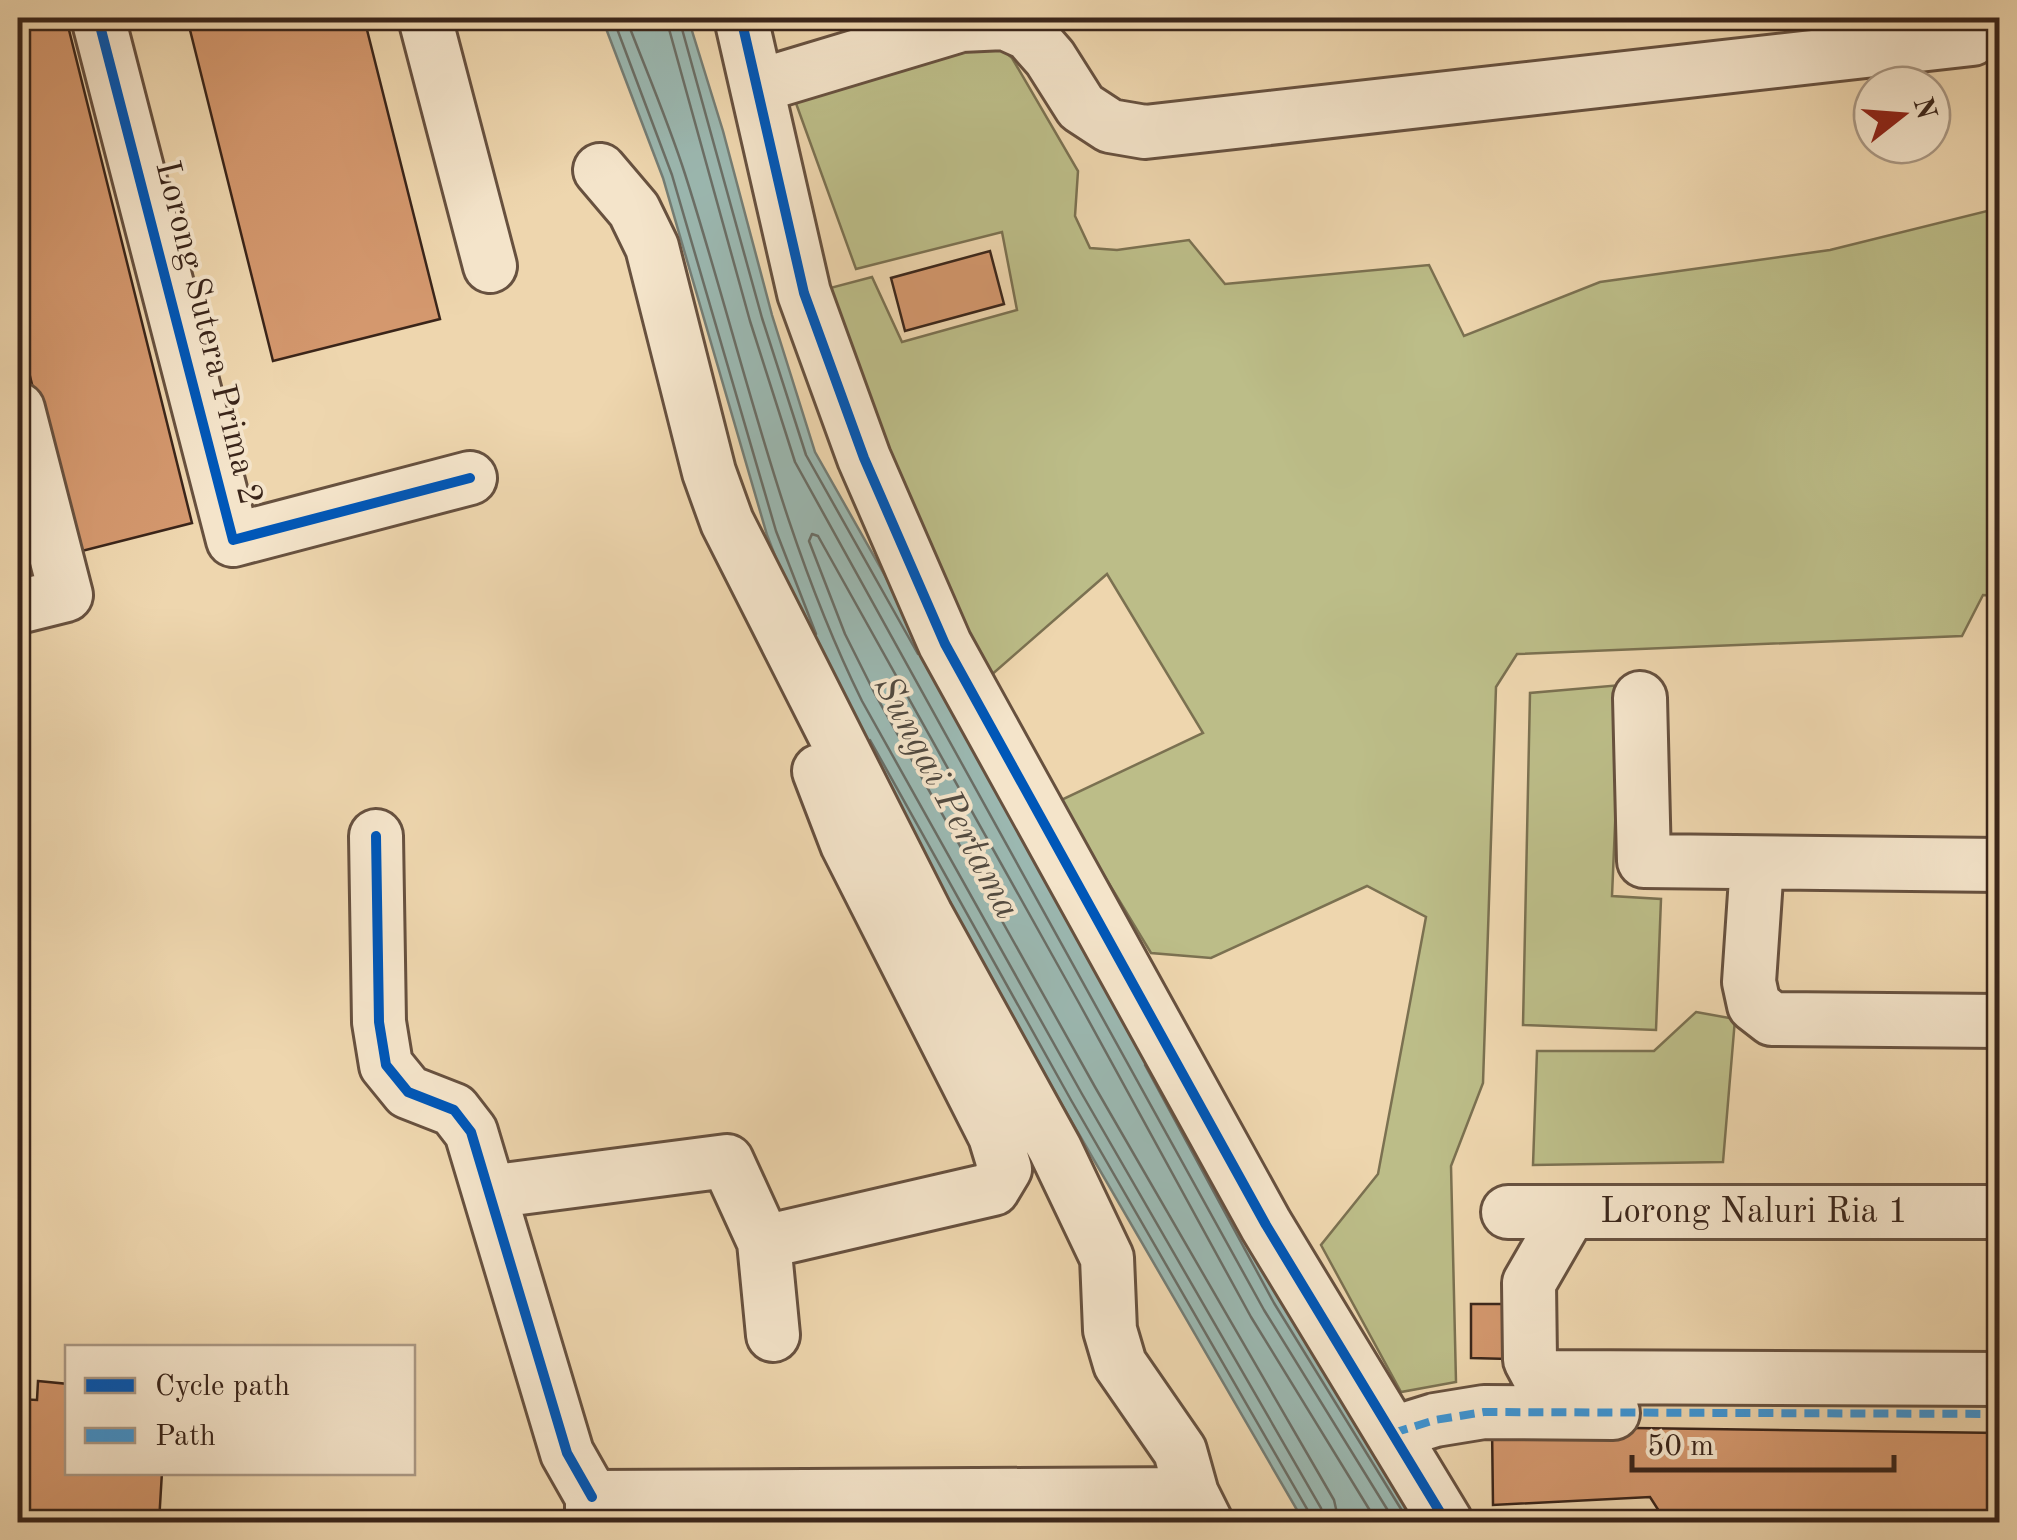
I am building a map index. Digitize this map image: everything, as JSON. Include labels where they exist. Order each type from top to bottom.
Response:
[{"type":"street","name":"Lorong Sutera Prima 2","points":[[98,18],[232,540],[470,478]]},
{"type":"street","points":[[425,18],[490,266]]},
{"type":"street","points":[[741,18],[804,293],[864,458],[945,644],[1266,1225],[1446,1522]]},
{"type":"street","points":[[758,86],[961,25],[1005,23],[1029,34],[1050,58],[1080,107],[1110,126],[1144,132],[1972,39],[1984,25],[1998,18]]},
{"type":"street","points":[[376,836],[379,1022],[386,1064],[408,1092],[454,1110],[470,1132],[568,1452],[592,1510],[1199,1508],[1180,1451],[1120,1364],[1110,1330],[1107,1258],[1055,1150],[926,916],[727,522],[709,472],[652,247],[634,210],[600,170]]},
{"type":"street","points":[[18,409],[66,595],[18,607]]},
{"type":"street","points":[[751,570],[798,691],[815,760],[848,844],[995,1136],[1005,1169],[992,1189],[764,1242]]},
{"type":"street","points":[[1640,698],[1644,861],[2000,866]]},
{"type":"street","points":[[1757,864],[1749,982],[1754,1005],[1772,1019],[2000,1022]]},
{"type":"street","points":[[489,1192],[727,1162],[764,1242],[773,1335]]},
{"type":"street","name":"Lorong Naluri Ria 1","points":[[1508,1212],[2000,1212]]},
{"type":"street","points":[[1570,1212],[1530,1283],[1530,1360],[1538,1373],[1552,1377],[1652,1379],[1888,1396],[2000,1414]]},
{"type":"street","points":[[1393,1433],[1435,1420],[1484,1412],[1888,1396],[2000,1379]]},
{"type":"green space","points":[[989,37],[1012,58],[1078,171],[1075,216],[1090,248],[1117,250],[1189,240],[1225,284],[1429,265],[1464,336],[1600,282],[1830,250],[1999,208],[1999,596],[1983,595],[1962,636],[1517,654],[1496,687],[1483,1083],[1451,1166],[1456,1382],[1401,1392],[1321,1245],[1378,1174],[1426,917],[1367,886],[1211,958],[1151,953],[1059,801],[1203,733],[1107,574],[989,677],[920,535],[863,387],[830,288],[872,277],[902,342],[1017,310],[1002,232],[856,269],[793,95]]},
{"type":"green space","points":[[1621,685],[1612,896],[1661,899],[1656,1030],[1523,1025],[1530,693]]},
{"type":"green space","points":[[1696,1012],[1735,1019],[1723,1162],[1533,1165],[1537,1051],[1654,1051]]},
{"type":"water","name":"Sungai Pertama","points":[[602,18],[688,18],[815,452],[1421,1522],[1304,1522],[1062,1105],[842,712],[811,649],[767,535],[663,178]]},
{"type":"building","points":[[18,18],[66,18],[192,523],[74,553],[18,328]]},
{"type":"building","points":[[187,18],[364,18],[440,319],[273,361]]},
{"type":"building","points":[[990,251],[1004,304],[905,331],[891,278]]},
{"type":"building","points":[[18,519],[30,569],[18,572]]},
{"type":"building","points":[[1471,1304],[1510,1304],[1509,1359],[1471,1358]]},
{"type":"building","points":[[38,1381],[65,1384],[65,1475],[162,1475],[159,1522],[18,1522],[18,1399],[37,1400]]},
{"type":"building","points":[[1492,1426],[2000,1433],[2000,1522],[1666,1522],[1650,1497],[1493,1505]]},
{"type":"marked path","points":[[1393,1433],[1435,1420],[1484,1412],[2000,1414]]},
{"type":"cycle path","points":[[98,18],[233,540],[470,478]]},
{"type":"cycle path","points":[[741,18],[804,293],[864,458],[945,644],[1266,1225],[1446,1522]]},
{"type":"cycle path","points":[[376,836],[379,1022],[386,1065],[408,1092],[454,1110],[471,1132],[567,1453],[592,1497]]}]
